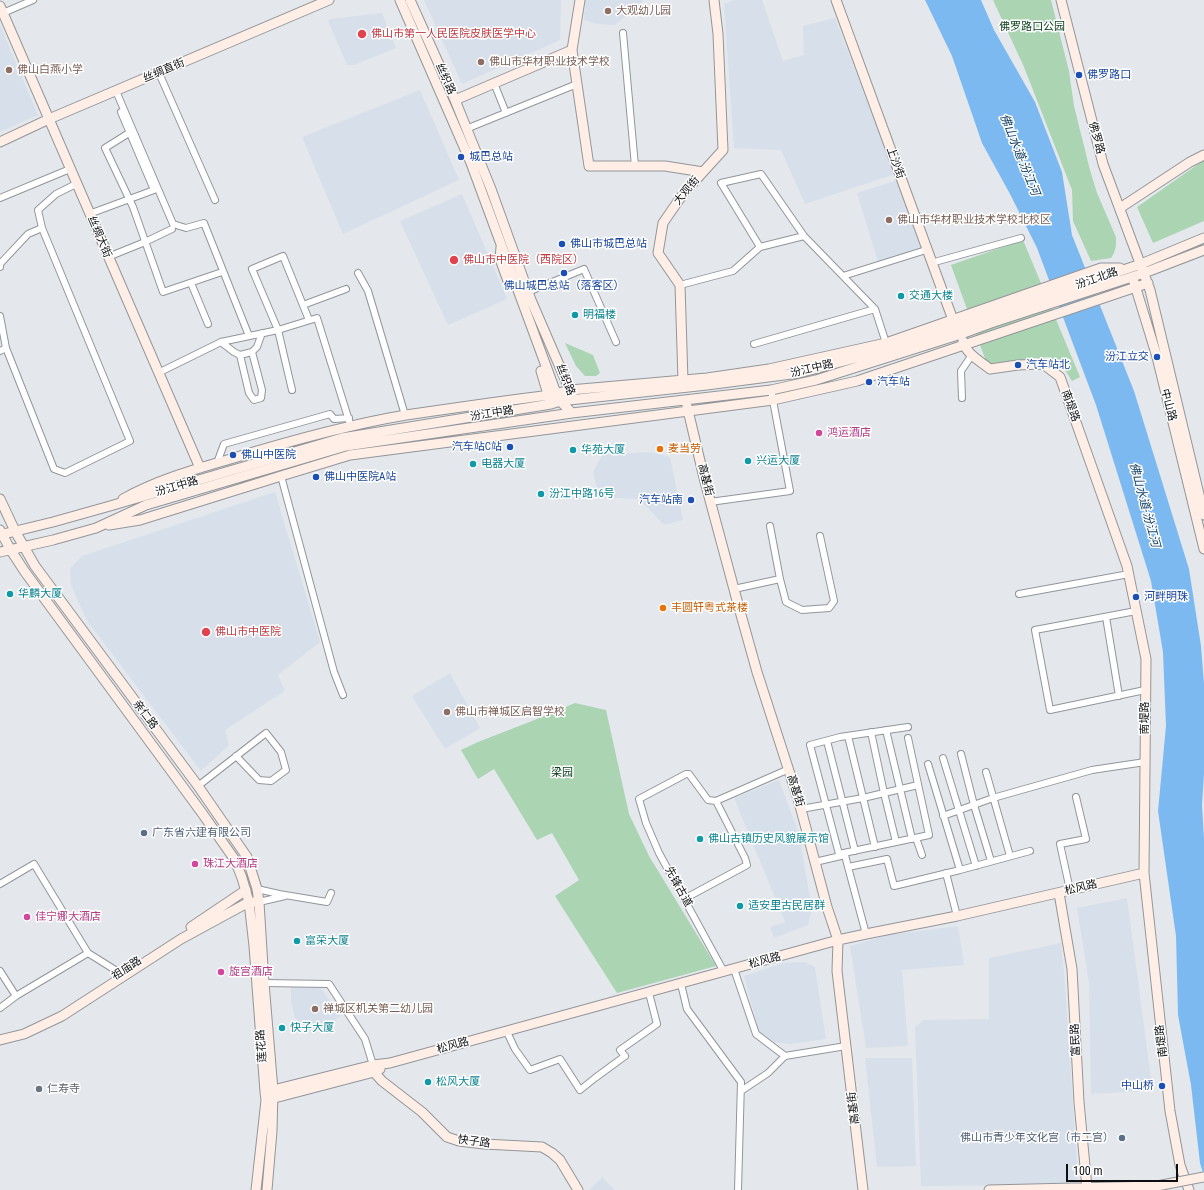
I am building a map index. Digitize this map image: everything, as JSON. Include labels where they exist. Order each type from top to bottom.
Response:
[{"type":"main road","name":"丝绸直街","points":[[0,142],[49,119],[329,0]]},
{"type":"main road","name":"丝织路","points":[[400,0],[462,142],[501,244],[500,259],[554,398],[572,412]]},
{"type":"main road","name":"丝织路","points":[[410,0],[455,100],[491,189],[528,292],[570,390],[573,400],[572,412]]},
{"type":"main road","points":[[580,0],[572,50],[589,166],[665,166],[704,172]]},
{"type":"main road","name":"大观街","points":[[680,285],[658,253],[663,223],[683,194],[724,150],[718,34],[714,0]]},
{"type":"main road","name":"上沙街","points":[[836,0],[926,250],[954,323]]},
{"type":"main road","name":"佛罗路","points":[[1061,0],[1104,164],[1143,269]]},
{"type":"main road","name":"丝绸大街","points":[[1,9],[200,468]]},
{"type":"main road","points":[[455,100],[572,50]]},
{"type":"main road","points":[[1120,208],[1190,162],[1204,155]]},
{"type":"main road","name":"汾江北路","points":[[1143,269],[1204,238]]},
{"type":"main road","name":"汾江北路","points":[[988,316],[1204,250]]},
{"type":"main road","points":[[110,506],[140,490],[200,468],[322,433],[350,422],[554,398],[570,390],[707,378],[769,369],[886,343],[954,323],[988,316],[1101,268],[1129,273]]},
{"type":"main road","name":"中山路","points":[[1143,269],[1148,283],[1198,496],[1204,549]]},
{"type":"main road","name":"中山路","points":[[1129,273],[1136,287],[1204,514]]},
{"type":"main road","points":[[96,528],[140,520],[350,455],[773,400],[856,381],[1148,283]]},
{"type":"main road","points":[[680,285],[683,380]]},
{"type":"main road","name":"汾江中路","points":[[0,552],[96,528],[146,505],[346,446],[572,412],[771,390],[816,380],[962,334],[988,316]]},
{"type":"main road","name":"汾江中路","points":[[1,533],[54,522],[342,438],[554,398],[573,400],[798,373],[886,350],[954,323]]},
{"type":"main road","name":"南堤路","points":[[962,334],[964,344],[972,355],[990,369],[1018,365],[1043,364],[1060,377],[1127,566],[1146,658],[1144,873],[1170,1111],[1180,1165],[1189,1190]]},
{"type":"main road","name":"高基街","points":[[686,399],[710,502],[734,589],[758,672],[801,809],[827,907],[838,940],[837,971],[863,1190]]},
{"type":"main road","points":[[0,499],[14,531]]},
{"type":"main road","name":"亲仁路","points":[[14,531],[35,566],[198,786],[247,857],[257,889],[259,902]]},
{"type":"main road","name":"亲仁路","points":[[1,533],[25,572],[198,806],[235,860],[249,902]]},
{"type":"main road","name":"松风路","points":[[374,1068],[838,940],[957,916],[1144,873]]},
{"type":"main road","points":[[246,890],[257,889]]},
{"type":"main road","name":"祖庙路","points":[[0,1034],[20,1029],[60,1012],[228,904],[246,890]]},
{"type":"main road","name":"富民路","points":[[1059,893],[1072,969],[1079,1102],[1087,1188]]},
{"type":"main road","points":[[249,902],[259,902]]},
{"type":"main road","name":"祖庙路","points":[[0,1040],[24,1034],[62,1016],[181,939],[249,902]]},
{"type":"main road","name":"莲花路","points":[[249,902],[272,1131],[267,1190]]},
{"type":"main road","name":"莲花路","points":[[256,1190],[269,1095],[259,902]]},
{"type":"main road","points":[[269,1095],[374,1068]]},
{"type":"main road","name":"快子路","points":[[374,1068],[382,1081],[422,1112],[447,1137],[458,1141],[484,1144],[542,1147],[552,1152],[560,1160],[578,1190]]},
{"type":"main road","points":[[989,1190],[1157,1186],[1204,1176]]},
{"type":"street","points":[[1,9],[33,0]]},
{"type":"street","points":[[623,33],[635,166]]},
{"type":"street","points":[[159,73],[215,200]]},
{"type":"street","points":[[494,83],[506,113]]},
{"type":"street","points":[[466,129],[577,84]]},
{"type":"street","points":[[116,91],[173,224],[186,228],[204,223],[222,272],[249,336]]},
{"type":"street","points":[[89,214],[154,190],[121,112]]},
{"type":"street","points":[[129,133],[105,148],[129,200],[163,292],[222,272]]},
{"type":"street","points":[[0,198],[70,169]]},
{"type":"street","points":[[760,247],[721,182],[761,174],[804,236],[875,309],[886,343]]},
{"type":"street","points":[[0,316],[3,349],[54,469],[66,473],[130,441],[42,228],[38,210],[56,194],[76,184]]},
{"type":"street","points":[[0,267],[0,264],[28,234],[42,228]]},
{"type":"street","points":[[108,257],[172,230]]},
{"type":"street","points":[[680,285],[733,271],[760,247],[804,236]]},
{"type":"street","points":[[931,262],[1021,238]]},
{"type":"street","points":[[843,276],[926,250]]},
{"type":"street","points":[[292,390],[278,330],[252,268],[283,256],[309,320]]},
{"type":"street","points":[[528,292],[584,269],[616,342]]},
{"type":"street","points":[[358,273],[368,291],[405,416]]},
{"type":"street","points":[[191,283],[208,324]]},
{"type":"street","points":[[303,305],[346,289]]},
{"type":"street","points":[[754,344],[875,309]]},
{"type":"street","points":[[158,373],[221,342],[262,334],[317,318],[350,422],[334,419],[330,414],[224,444],[217,463]]},
{"type":"street","points":[[221,342],[240,355],[252,352],[257,347],[262,334]]},
{"type":"street","points":[[240,355],[249,393],[254,400],[261,398],[262,390],[252,352]]},
{"type":"street","points":[[962,398],[960,371],[972,355]]},
{"type":"street","points":[[710,502],[790,491],[771,390]]},
{"type":"street","points":[[281,476],[334,672],[344,695]]},
{"type":"street","points":[[770,526],[786,602],[802,610],[829,608],[834,601],[820,536]]},
{"type":"street","points":[[1019,594],[1129,574]]},
{"type":"street","points":[[734,589],[780,579]]},
{"type":"street","points":[[1136,611],[1035,630],[1050,710],[1145,690]]},
{"type":"street","points":[[1106,617],[1119,696]]},
{"type":"street","points":[[908,727],[848,736],[810,745],[839,854],[929,835],[908,738]]},
{"type":"street","points":[[886,730],[900,789],[914,838],[922,855]]},
{"type":"street","points":[[872,732],[884,793],[896,842]]},
{"type":"street","points":[[198,786],[236,756],[266,733],[281,752],[286,770],[271,781],[259,780],[236,756]]},
{"type":"street","points":[[848,736],[874,847]]},
{"type":"street","points":[[827,741],[855,851]]},
{"type":"street","points":[[961,754],[974,805],[991,861]]},
{"type":"street","points":[[943,758],[976,866]]},
{"type":"street","points":[[943,816],[993,798],[1092,770],[1145,762]]},
{"type":"street","points":[[928,764],[960,870]]},
{"type":"street","points":[[684,899],[747,865],[745,858],[716,801],[789,769]]},
{"type":"street","points":[[986,772],[1010,856]]},
{"type":"street","name":"先锋古道","points":[[716,801],[708,800],[689,774],[686,774],[639,800],[646,823],[659,853],[724,972]]},
{"type":"street","points":[[801,809],[863,798],[918,785]]},
{"type":"street","points":[[1070,890],[1060,844],[1086,839],[1076,797]]},
{"type":"street","points":[[848,867],[887,859],[894,886],[976,866],[1030,850]]},
{"type":"street","points":[[815,862],[845,855],[866,934]]},
{"type":"street","points":[[0,884],[34,864],[88,953],[120,973]]},
{"type":"street","points":[[946,873],[957,916]]},
{"type":"street","points":[[257,889],[288,896],[327,902],[331,893]]},
{"type":"street","points":[[259,902],[288,896]]},
{"type":"street","points":[[0,1008],[16,996],[88,953]]},
{"type":"street","points":[[734,969],[756,1034],[785,1056]]},
{"type":"street","points":[[0,971],[16,996]]},
{"type":"street","points":[[264,983],[329,984],[365,1039],[374,1068]]},
{"type":"street","points":[[681,984],[687,1010],[741,1082],[738,1190]]},
{"type":"street","points":[[506,1032],[515,1049],[530,1070],[560,1059],[580,1090],[625,1056],[620,1050],[657,1024],[649,993]]},
{"type":"street","points":[[741,1091],[768,1073],[785,1056],[846,1046]]},
{"type":"shaded area","name":"佛山市华材职业技术学校","points":[[424,0],[561,0],[560,40],[462,84]]},
{"type":"shaded area","name":"大观幼儿园","points":[[585,0],[642,0],[643,2],[615,25],[597,24],[584,20]]},
{"type":"shaded area","points":[[733,0],[762,0],[783,61],[804,55],[803,26],[835,18],[895,174],[805,204],[781,150],[734,148],[724,4]]},
{"type":"shaded area","name":"佛山市第一人民医院皮肤医学中心","points":[[382,13],[396,48],[354,65],[347,65],[328,21],[330,19]]},
{"type":"shaded area","name":"佛山白燕小学","points":[[0,25],[38,115],[0,132]]},
{"type":"shaded area","points":[[420,90],[459,180],[343,234],[302,137]]},
{"type":"shaded area","name":"佛山市华材职业技术学校北校区","points":[[898,180],[921,248],[878,262],[857,193]]},
{"type":"shaded area","name":"佛山市中医院（西院区）","points":[[462,194],[507,299],[448,325],[400,221]]},
{"type":"shaded area","points":[[650,452],[670,457],[683,520],[664,525],[639,499],[599,497],[593,472],[602,455]]},
{"type":"shaded area","name":"佛山市中医院","points":[[275,492],[320,642],[278,675],[285,691],[225,730],[229,745],[201,771],[88,622],[71,584],[70,568],[82,556]]},
{"type":"shaded area","name":"佛山市禅城区启智学校","points":[[450,673],[480,728],[445,749],[412,696]]},
{"type":"shaded area","points":[[779,780],[799,834],[812,908],[808,925],[774,938],[770,927],[785,922],[734,798]]},
{"type":"shaded area","points":[[1127,898],[1152,1086],[1143,1091],[1091,1094],[1089,983],[1077,908]]},
{"type":"shaded area","points":[[958,926],[964,965],[902,970],[908,1046],[866,1048],[850,946],[888,935]]},
{"type":"shaded area","points":[[1061,943],[1078,1178],[1064,1185],[921,1186],[915,1027],[924,1020],[989,1019],[989,958]]},
{"type":"shaded area","points":[[805,962],[815,967],[826,1039],[791,1044],[774,1042],[759,1032],[744,976],[784,963]]},
{"type":"shaded area","name":"禅城区机关第二幼儿园","points":[[291,987],[320,987],[341,1016],[329,1025],[309,1031],[295,1018],[291,1000]]},
{"type":"shaded area","points":[[865,1058],[912,1058],[916,1166],[877,1167]]},
{"type":"shaded area","points":[[602,1177],[615,1190],[589,1190]]},
{"type":"green space","name":"佛罗路口公园","points":[[993,0],[1051,0],[1069,71],[1074,106],[1090,170],[1097,193],[1116,237],[1116,246],[1111,258],[1091,261],[1073,221],[1072,190],[1024,67]]},
{"type":"green space","points":[[1204,160],[1204,221],[1153,243],[1137,207]]},
{"type":"green space","points":[[1023,240],[1080,377],[1072,381],[1065,370],[1048,357],[987,364],[951,265]]},
{"type":"green space","points":[[565,343],[593,355],[600,373],[596,376],[585,376],[576,366]]},
{"type":"green space","name":"梁园","points":[[575,703],[606,710],[629,814],[649,856],[716,966],[617,993],[555,896],[579,880],[552,833],[537,840],[494,769],[478,779],[461,750]]},
{"type":"water","name":"佛山水道-汾江河","points":[[925,0],[981,0],[994,30],[1035,102],[1062,172],[1072,235],[1134,391],[1189,569],[1201,646],[1204,684],[1204,774],[1202,805],[1204,839],[1204,1176],[1200,1163],[1191,1085],[1178,1015],[1176,936],[1158,811],[1166,726],[1163,652],[1151,581],[1096,405],[1037,248],[982,143],[952,56]]},
{"type":"place","name":"大观幼儿园","points":[[608,11]]},
{"type":"place","name":"佛山市第一人民医院皮肤医学中心","points":[[362,34]]},
{"type":"place","name":"佛山市华材职业技术学校","points":[[481,62]]},
{"type":"place","name":"佛山白燕小学","points":[[9,70]]},
{"type":"place","name":"佛罗路口","points":[[1079,75]]},
{"type":"place","name":"城巴总站","points":[[461,157]]},
{"type":"place","name":"佛山市华材职业技术学校北校区","points":[[889,220]]},
{"type":"place","name":"佛山市城巴总站","points":[[562,244]]},
{"type":"place","name":"佛山市中医院（西院区）","points":[[454,260]]},
{"type":"place","name":"佛山城巴总站（落客区）","points":[[564,273]]},
{"type":"place","name":"交通大楼","points":[[901,296]]},
{"type":"place","name":"明福楼","points":[[575,315]]},
{"type":"place","name":"汾江立交","points":[[1157,357]]},
{"type":"place","name":"汽车站北","points":[[1018,365]]},
{"type":"place","name":"汽车站","points":[[869,382]]},
{"type":"place","name":"鸿运酒店","points":[[819,433]]},
{"type":"place","name":"汽车站C站","points":[[510,447]]},
{"type":"place","name":"麦当劳","points":[[660,449]]},
{"type":"place","name":"华苑大厦","points":[[573,450]]},
{"type":"place","name":"佛山中医院","points":[[233,455]]},
{"type":"place","name":"兴运大厦","points":[[748,461]]},
{"type":"place","name":"电器大厦","points":[[473,464]]},
{"type":"place","name":"佛山中医院A站","points":[[316,477]]},
{"type":"place","name":"汾江中路16号","points":[[541,494]]},
{"type":"place","name":"汽车站南","points":[[691,500]]},
{"type":"place","name":"华麟大厦","points":[[10,594]]},
{"type":"place","name":"河畔明珠","points":[[1136,597]]},
{"type":"place","name":"丰圆轩粤式茶楼","points":[[663,608]]},
{"type":"place","name":"佛山市中医院","points":[[206,632]]},
{"type":"place","name":"佛山市禅城区启智学校","points":[[447,712]]},
{"type":"place","name":"广东省六建有限公司","points":[[144,833]]},
{"type":"place","name":"佛山古镇历史风貌展示馆","points":[[700,839]]},
{"type":"place","name":"珠江大酒店","points":[[195,864]]},
{"type":"place","name":"适安里古民居群","points":[[740,906]]},
{"type":"place","name":"佳宁娜大酒店","points":[[27,917]]},
{"type":"place","name":"富荣大厦","points":[[297,941]]},
{"type":"place","name":"旋宫酒店","points":[[221,972]]},
{"type":"place","name":"禅城区机关第二幼儿园","points":[[315,1009]]},
{"type":"place","name":"快子大厦","points":[[282,1028]]},
{"type":"place","name":"松风大厦","points":[[428,1082]]},
{"type":"place","name":"中山桥","points":[[1162,1086]]},
{"type":"place","name":"仁寿寺","points":[[39,1089]]},
{"type":"place","name":"佛山市青少年文化宫（市二宫）","points":[[1122,1138]]}]
